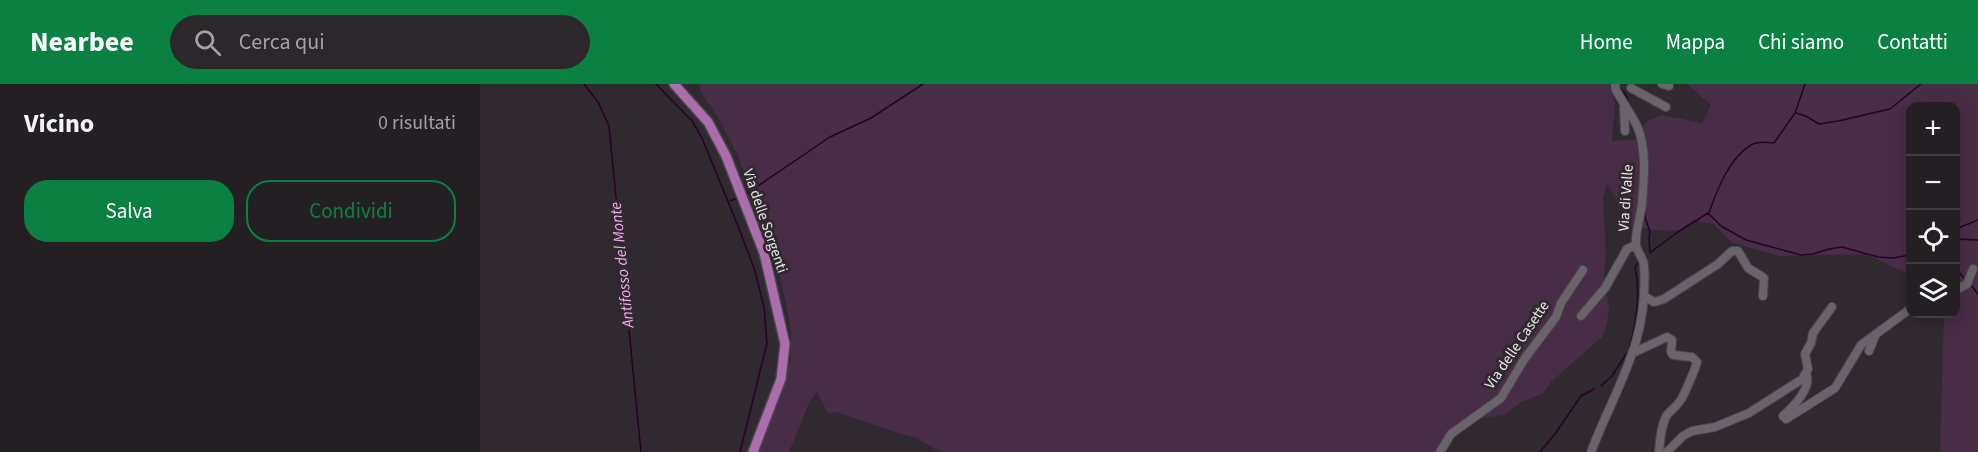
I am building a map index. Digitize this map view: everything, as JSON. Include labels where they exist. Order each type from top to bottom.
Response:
[{"type":"main road","name":"Via delle Sorgenti","points":[[674,84],[708,122],[726,156],[764,253],[783,337],[785,350],[781,379],[753,452]]},
{"type":"street","name":"Via di Valle","points":[[1590,452],[1633,353],[1641,326],[1644,296],[1644,261],[1635,245],[1642,205],[1643,153],[1639,130],[1616,90],[1616,84]]},
{"type":"street","points":[[1632,85],[1666,107]]},
{"type":"street","points":[[1624,106],[1625,131]]},
{"type":"street","points":[[1581,316],[1605,288],[1627,249],[1635,245]]},
{"type":"street","points":[[1644,296],[1654,302],[1664,299],[1719,264],[1732,251],[1738,251],[1748,268],[1764,278],[1763,296]]},
{"type":"street","points":[[1960,288],[1967,284],[1973,269]]},
{"type":"street","name":"Via delle Casette","points":[[1440,452],[1451,434],[1500,398],[1525,358],[1556,317],[1561,303],[1583,270]]},
{"type":"street","points":[[1667,452],[1683,436],[1692,431],[1715,427],[1749,413],[1778,396],[1804,376],[1808,369],[1805,354],[1813,333],[1832,308]]},
{"type":"street","points":[[1804,376],[1808,378],[1806,385],[1794,406],[1783,416],[1785,419],[1835,388],[1861,345],[1906,313]]},
{"type":"street","points":[[1869,351],[1875,335]]},
{"type":"street","points":[[1633,353],[1667,337],[1672,340],[1673,355],[1692,357],[1697,362],[1696,370],[1685,389],[1682,400],[1663,424],[1659,452]]},
{"type":"shaded area","points":[[699,84],[1610,84],[1615,104],[1612,141],[1635,140],[1647,121],[1661,115],[1702,123],[1711,105],[1687,84],[1978,84],[1978,452],[1940,452],[1944,318],[1960,318],[1960,102],[1906,102],[1906,273],[1866,254],[1780,256],[1732,243],[1714,224],[1693,220],[1680,230],[1663,231],[1633,226],[1607,184],[1603,198],[1606,255],[1604,276],[1609,308],[1607,324],[1602,337],[1553,380],[1542,394],[1521,402],[1504,415],[1478,419],[1445,439],[1436,452],[941,452],[914,437],[837,412],[828,413],[817,392],[810,401],[789,452],[758,452],[791,359],[788,313],[768,233],[737,154],[720,121],[701,92]]},
{"type":"waterway","name":"Antifosso del Monte","points":[[584,84],[598,102],[609,126],[641,452]]},
{"type":"waterway","points":[[656,84],[692,121],[702,138],[755,271],[764,307],[767,343],[740,452]]},
{"type":"waterway","points":[[746,194],[830,137],[871,118],[923,84]]},
{"type":"waterway","points":[[1709,213],[1730,166],[1743,151],[1753,144],[1774,143],[1795,113],[1805,84]]},
{"type":"waterway","points":[[1796,113],[1819,124],[1890,109],[1921,84]]},
{"type":"waterway","points":[[1619,86],[1627,97],[1627,104]]},
{"type":"waterway","points":[[730,201],[738,198]]},
{"type":"waterway","points":[[1645,208],[1645,217],[1650,232],[1650,253]]},
{"type":"waterway","points":[[1708,213],[1721,226],[1746,240],[1801,255],[1842,247],[1878,257],[1906,256]]},
{"type":"waterway","points":[[1651,252],[1708,213]]},
{"type":"waterway","points":[[1960,227],[1978,220]]},
{"type":"waterway","points":[[1960,239],[1978,240]]},
{"type":"waterway","points":[[1629,348],[1637,308],[1638,287],[1635,267],[1639,261]]},
{"type":"waterway","points":[[1960,274],[1964,278]]},
{"type":"waterway","points":[[1971,285],[1978,294]]},
{"type":"waterway","points":[[1601,386],[1612,376],[1626,354]]},
{"type":"waterway","points":[[1540,452],[1581,396],[1594,389]]}]
